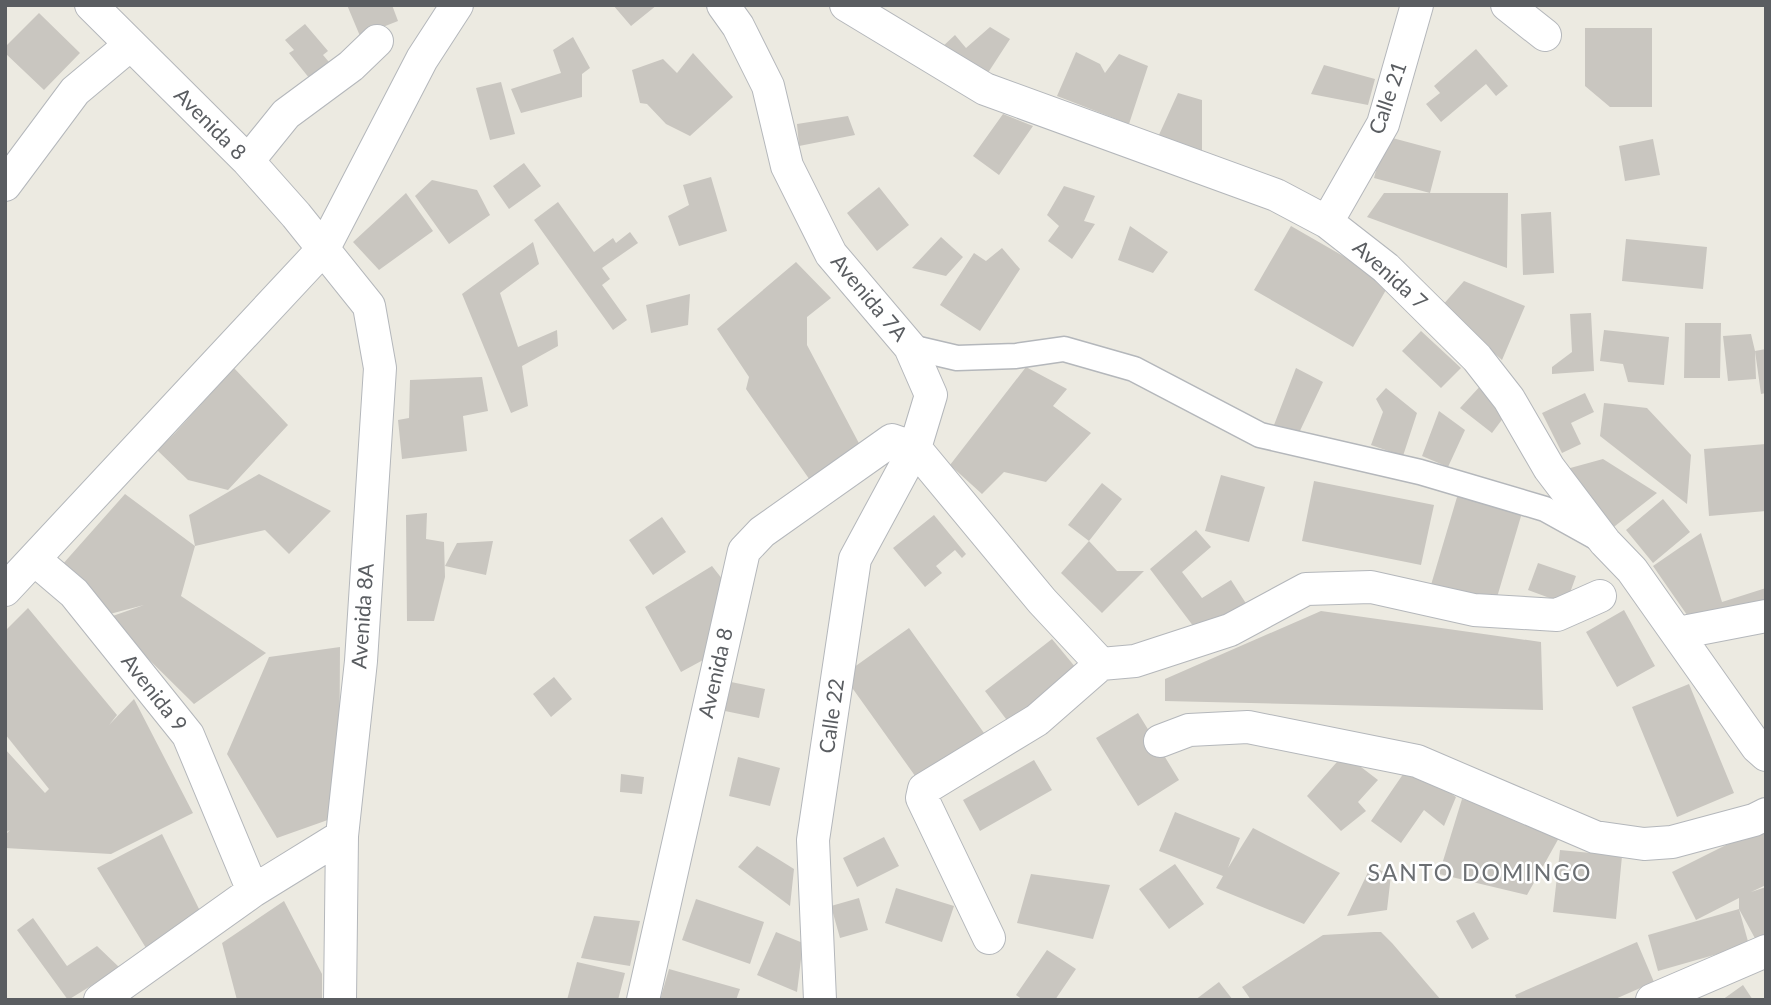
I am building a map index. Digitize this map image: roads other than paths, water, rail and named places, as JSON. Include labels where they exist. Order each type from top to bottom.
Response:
[{"type":"street","name":"Avenida 8","points":[[91,5],[248,161],[324,248]]},
{"type":"street","points":[[5,590],[324,248],[422,59],[457,5]]},
{"type":"street","name":"Avenida 7A","points":[[723,5],[738,26],[768,86],[787,166],[831,254],[911,346],[931,396],[915,448]]},
{"type":"street","name":"Avenida 7","points":[[846,5],[985,89],[1276,195],[1327,222],[1386,268],[1477,358],[1509,399],[1549,468],[1605,542],[1632,570],[1757,747],[1766,754]]},
{"type":"street","name":"Calle 21","points":[[1327,222],[1383,124],[1417,5]]},
{"type":"street","points":[[1507,5],[1545,35]]},
{"type":"street","points":[[248,161],[286,114],[351,66],[377,41]]},
{"type":"street","points":[[5,184],[75,91],[130,45]]},
{"type":"street","name":"Avenida 8A","points":[[324,248],[369,306],[380,368],[360,661],[342,836],[340,1000]]},
{"type":"street","points":[[911,346],[957,358],[1016,356],[1064,349],[1134,369],[1260,435],[1420,472],[1545,509],[1605,542]]},
{"type":"street","name":"Avenida 8","points":[[643,1000],[744,551],[762,532],[892,440],[915,448]]},
{"type":"street","points":[[915,448],[1042,601],[1101,664]]},
{"type":"street","name":"Calle 22","points":[[821,1000],[813,840],[855,559],[915,448]]},
{"type":"street","name":"Avenida 9","points":[[34,559],[74,593],[188,734],[253,891]]},
{"type":"street","points":[[989,938],[922,798],[924,789],[1037,720],[1101,664],[1135,661],[1230,630],[1306,589],[1371,587],[1474,610],[1557,615],[1600,596]]},
{"type":"street","points":[[1678,634],[1766,616]]},
{"type":"street","points":[[1160,741],[1189,730],[1248,727],[1418,761],[1595,837],[1644,844],[1672,842],[1754,820],[1766,814]]},
{"type":"street","points":[[100,1000],[253,891],[342,836]]},
{"type":"street","points":[[1652,1000],[1766,951]]},
{"type":"district","name":"SANTO DOMINGO","points":[[1480,873]]}]
